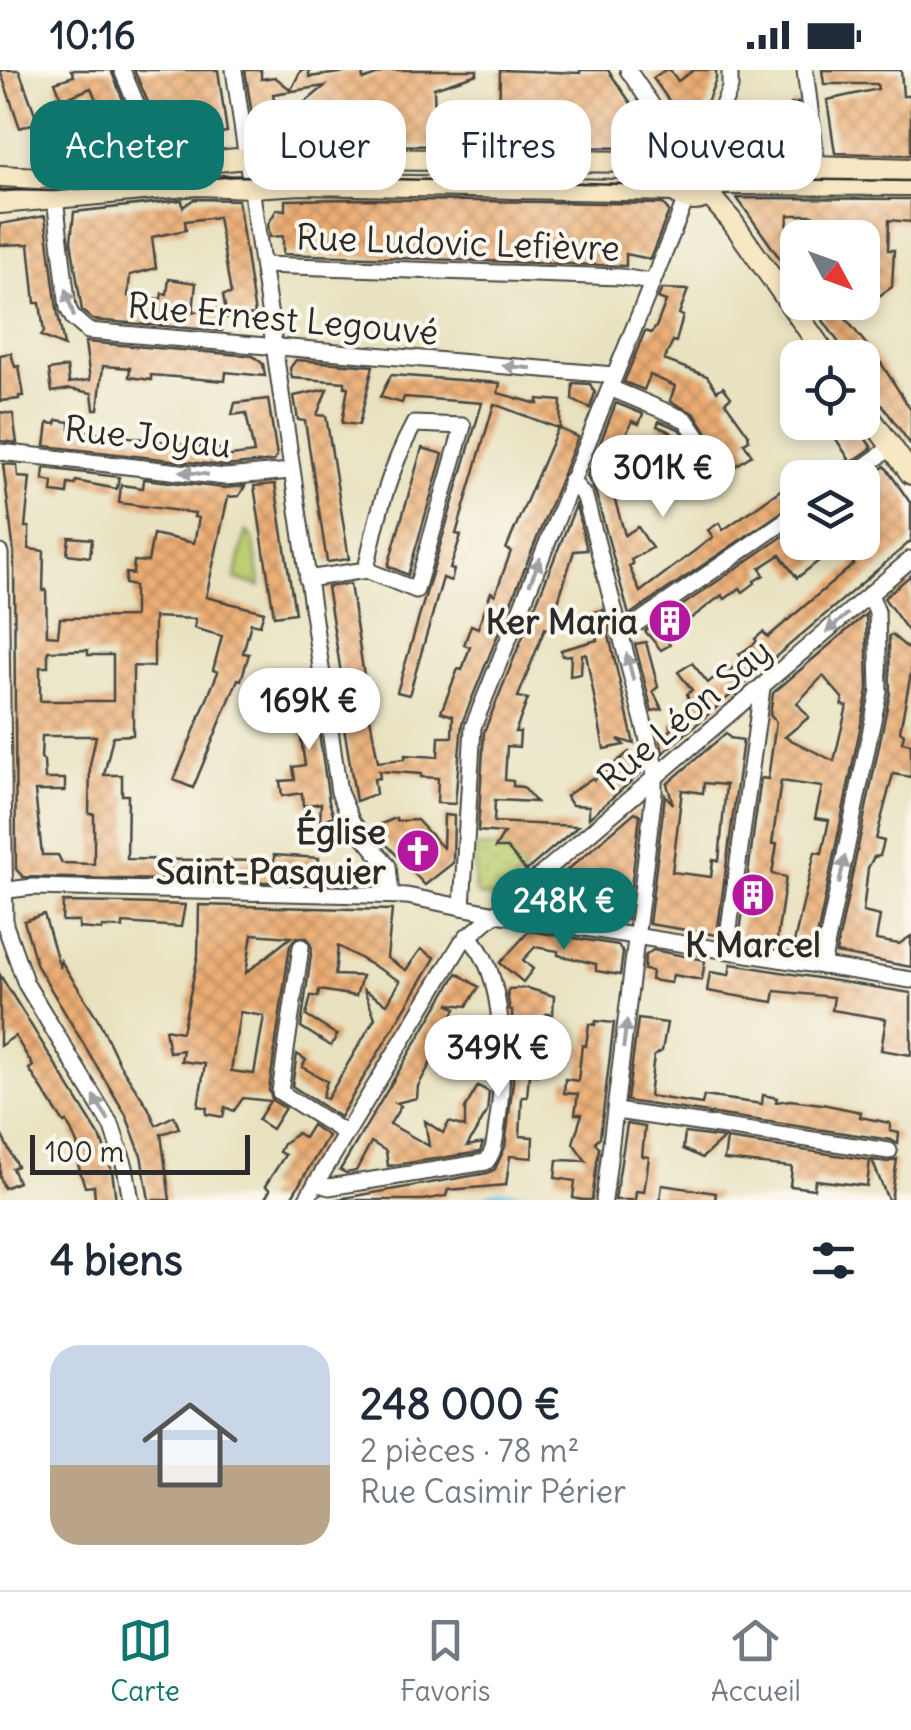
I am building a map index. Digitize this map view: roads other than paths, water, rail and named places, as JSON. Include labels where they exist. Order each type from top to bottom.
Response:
[{"type":"street","points":[[122,70],[135,100]]},
{"type":"street","points":[[234,70],[244,134]]},
{"type":"street","points":[[628,70],[650,100]]},
{"type":"street","points":[[726,100],[730,70]]},
{"type":"street","points":[[805,70],[809,100]]},
{"type":"street","points":[[406,168],[611,162]]},
{"type":"street","points":[[821,165],[911,169]]},
{"type":"street","points":[[0,202],[197,185],[244,174]]},
{"type":"street","points":[[0,176],[30,178]]},
{"type":"street","points":[[821,178],[911,184]]},
{"type":"street","points":[[406,187],[681,195],[700,199],[700,190]]},
{"type":"street","points":[[252,190],[339,792],[352,822],[388,866],[391,895]]},
{"type":"street","points":[[678,190],[681,195]]},
{"type":"street","points":[[713,190],[815,340]]},
{"type":"street","points":[[462,907],[473,727],[651,282],[681,195]]},
{"type":"street","name":"Rue Ernest Legouvé","points":[[55,198],[68,308],[88,331],[612,381],[686,420],[720,469]]},
{"type":"street","name":"Rue Ludovic Lefièvre","points":[[263,266],[651,282]]},
{"type":"street","points":[[307,579],[366,570],[416,590],[463,426],[414,424],[401,448],[377,515],[366,570]]},
{"type":"street","points":[[880,431],[911,474]]},
{"type":"street","points":[[874,460],[892,447]]},
{"type":"street","name":"Rue Joyau","points":[[0,452],[224,477],[291,471]]},
{"type":"street","points":[[572,480],[585,497],[654,764],[604,1200]]},
{"type":"street","points":[[621,634],[780,524]]},
{"type":"street","points":[[0,553],[5,925],[26,984],[112,1127],[131,1200]]},
{"type":"street","name":"Rue Léon Say","points":[[306,1200],[467,936],[911,559]]},
{"type":"street","points":[[822,966],[879,690],[877,612],[870,594]]},
{"type":"street","points":[[726,950],[762,688]]},
{"type":"street","points":[[2,890],[32,886],[391,895],[911,980]]},
{"type":"street","points":[[316,1183],[329,1187],[388,1178],[486,1162],[492,1155],[500,1112],[504,1042],[495,994],[480,950],[467,936]]},
{"type":"street","points":[[301,947],[280,1092],[346,1133]]},
{"type":"street","points":[[616,1111],[889,1151]]},
{"type":"waterway","points":[[480,1200],[500,1192],[554,1200]]},
{"type":"tram line","points":[[0,190],[55,191],[237,176],[626,184],[766,179],[911,181]]},
{"type":"place","name":"Ker Maria","points":[[670,621]]},
{"type":"place","name":"Église Saint-Pasquier","points":[[418,851]]},
{"type":"place","name":"K Marcel","points":[[753,895]]}]
